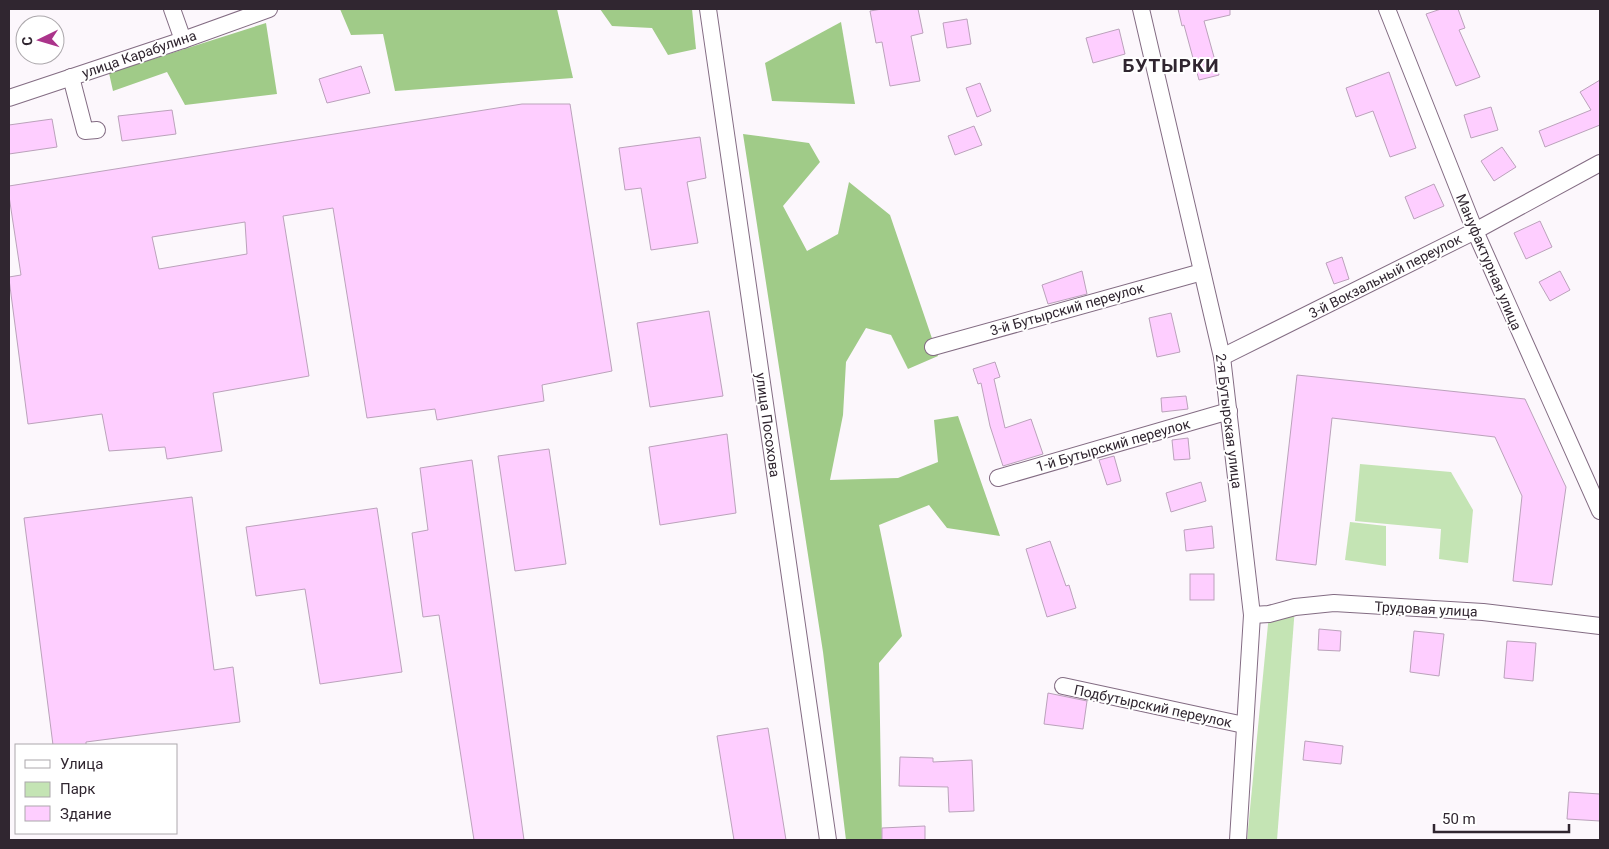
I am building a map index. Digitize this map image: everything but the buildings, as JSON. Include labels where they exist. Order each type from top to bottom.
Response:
[{"type":"street","points":[[172,9],[183,40]]},
{"type":"street","name":"улица Карабулина","points":[[9,98],[269,9]]},
{"type":"street","name":"улица Посохова","points":[[708,9],[828,840]]},
{"type":"street","name":"2-я Бутырская улица","points":[[1141,9],[1222,357],[1229,411],[1252,615],[1238,840]]},
{"type":"street","name":"Мануфактурная улица","points":[[1387,9],[1475,231],[1599,503]]},
{"type":"street","points":[[71,77],[85,130],[97,130]]},
{"type":"street","name":"3-й Вокзальный переулок","points":[[1222,357],[1475,231],[1600,164]]},
{"type":"street","name":"3-й Бутырский переулок","points":[[933,347],[1202,272]]},
{"type":"street","name":"1-й Бутырский переулок","points":[[998,478],[1229,411]]},
{"type":"street","name":"Трудовая улица","points":[[1252,615],[1269,614],[1296,607],[1334,603],[1483,612],[1600,626]]},
{"type":"street","name":"Подбутырский переулок","points":[[1062,686],[1244,725]]},
{"type":"green space","points":[[340,9],[557,9],[573,78],[395,91],[383,34],[351,35]]},
{"type":"green space","points":[[600,9],[692,9],[696,49],[668,55],[652,28],[612,26]]},
{"type":"green space","points":[[841,22],[855,104],[772,101],[765,63]]},
{"type":"green space","points":[[266,23],[277,94],[185,105],[167,72],[113,91],[109,73]]},
{"type":"green space","points":[[743,134],[809,143],[820,162],[783,206],[807,251],[838,234],[849,182],[890,215],[938,356],[908,369],[891,335],[866,328],[846,362],[843,415],[830,480],[898,478],[938,462],[934,420],[958,416],[1000,536],[947,528],[929,505],[879,525],[902,636],[879,663],[882,840],[846,840],[823,652]]},
{"type":"green space","points":[[1360,464],[1451,472],[1473,510],[1468,563],[1439,559],[1441,529],[1355,521]]},
{"type":"green space","points":[[1350,522],[1386,526],[1386,566],[1345,560]]},
{"type":"green space","points":[[1295,607],[1277,840],[1247,840],[1269,614]]},
{"type":"district","name":"БУТЫРКИ","points":[[1171,65]]}]
